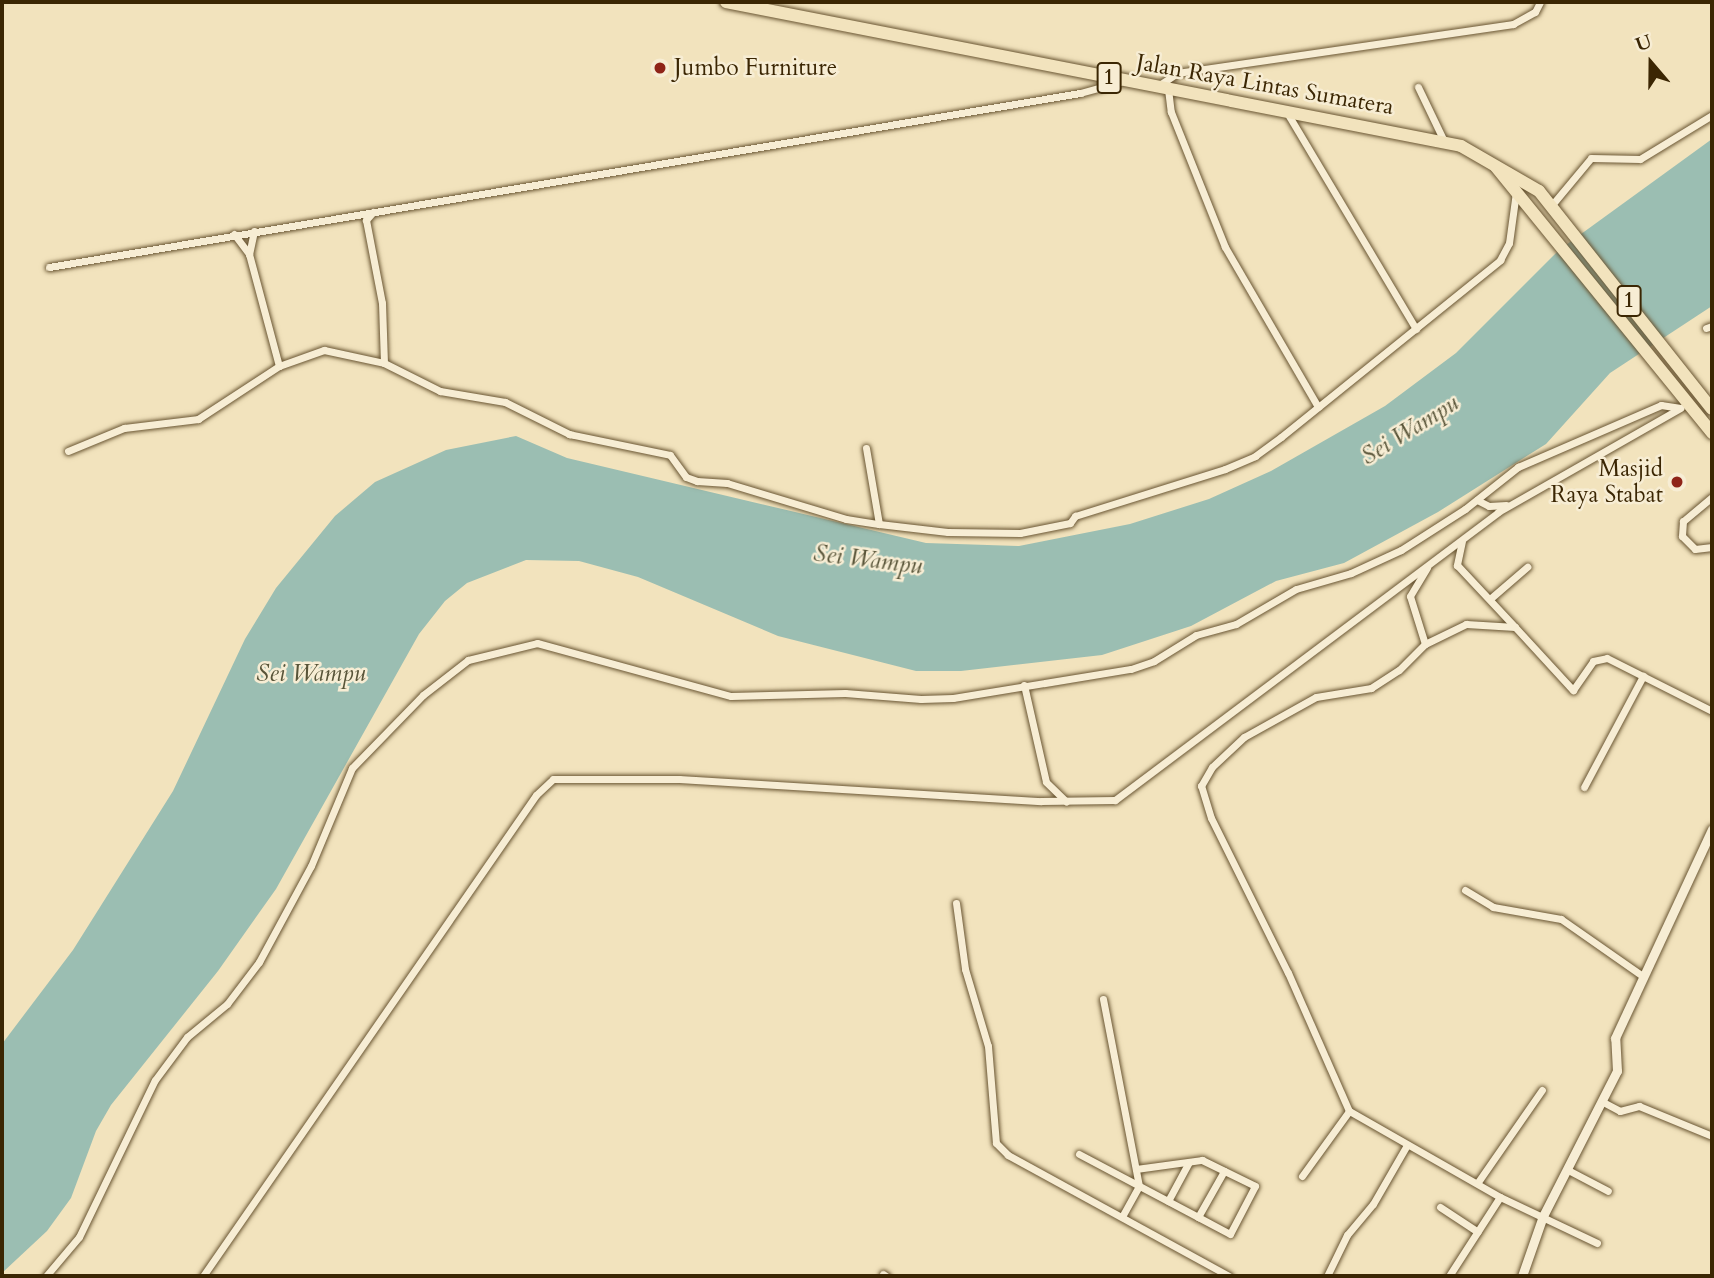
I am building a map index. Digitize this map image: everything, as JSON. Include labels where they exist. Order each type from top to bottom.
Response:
[{"type":"highway","name":"Jalan Raya Lintas Sumatera","points":[[726,2],[1163,88],[1289,116],[1394,129],[1444,141],[1490,159],[1520,178],[1567,222],[1711,405]]},
{"type":"highway","name":"1","points":[[1490,159],[1679,389],[1685,406],[1712,433]]},
{"type":"street","points":[[1318,407],[1225,247],[1163,88],[1183,72],[1513,24],[1535,12],[1540,2]]},
{"type":"street","points":[[49,267],[1080,93],[1124,81]]},
{"type":"street","points":[[1418,87],[1444,141]]},
{"type":"street","points":[[1551,206],[1591,158],[1640,159],[1712,115]]},
{"type":"street","points":[[1289,116],[1416,329]]},
{"type":"street","points":[[68,451],[124,428],[198,419],[279,366],[324,350],[384,363],[440,391],[505,402],[569,434],[670,455],[686,477],[697,481],[727,483],[846,519],[879,524],[1020,533],[1070,523],[1075,516],[1255,456],[1500,260],[1509,243],[1520,178]]},
{"type":"street","points":[[376,210],[366,220],[382,303],[384,363]]},
{"type":"street","points":[[249,254],[254,231]]},
{"type":"street","points":[[234,234],[249,254],[279,366]]},
{"type":"street","points":[[46,1276],[79,1237],[155,1080],[187,1037],[227,1004],[259,962],[312,866],[352,768],[423,695],[461,664],[537,643],[731,696],[845,693],[953,698],[1024,685],[1085,678],[1154,661],[1196,635],[1236,624],[1296,589],[1351,573],[1401,550],[1477,500],[1518,467],[1661,405],[1685,406]]},
{"type":"street","points":[[203,1276],[536,795],[553,779],[679,779],[1106,802],[1128,794],[1314,647],[1513,503],[1685,406]]},
{"type":"street","points":[[866,448],[879,524]]},
{"type":"street","points":[[1712,497],[1683,522],[1682,536],[1695,549],[1712,547]]},
{"type":"street","points":[[1477,500],[1489,506],[1513,503]]},
{"type":"street","points":[[1462,538],[1457,565],[1491,598],[1573,690],[1598,658],[1643,676],[1712,711]]},
{"type":"street","points":[[1425,644],[1410,596],[1434,560]]},
{"type":"street","points":[[1491,598],[1527,567]]},
{"type":"street","points":[[1515,627],[1466,624],[1425,644],[1399,670],[1371,688],[1316,697],[1244,737],[1212,767],[1200,786],[1211,818],[1288,973],[1349,1111],[1478,1182],[1500,1197],[1597,1243]]},
{"type":"street","points":[[1584,787],[1643,676]]},
{"type":"street","points":[[1024,685],[1046,782],[1067,801]]},
{"type":"street","points":[[1522,1276],[1544,1216],[1617,1071],[1615,1038],[1712,829]]},
{"type":"street","points":[[1465,890],[1493,907],[1561,919],[1644,977]]},
{"type":"street","points":[[957,903],[965,969],[988,1046],[996,1143],[1008,1155],[1228,1276]]},
{"type":"street","points":[[1103,999],[1139,1186],[1122,1217]]},
{"type":"street","points":[[1478,1182],[1542,1090]]},
{"type":"street","points":[[1603,1102],[1620,1111],[1639,1106],[1712,1136]]},
{"type":"street","points":[[1302,1176],[1349,1111]]},
{"type":"street","points":[[1327,1276],[1347,1235],[1373,1204],[1407,1145]]},
{"type":"street","points":[[1079,1154],[1230,1234],[1255,1186],[1202,1160],[1136,1169]]},
{"type":"street","points":[[1168,1201],[1189,1162]]},
{"type":"street","points":[[1568,1170],[1608,1191]]},
{"type":"street","points":[[1198,1217],[1224,1171]]},
{"type":"street","points":[[1450,1276],[1500,1197]]},
{"type":"street","points":[[1440,1207],[1478,1232]]},
{"type":"water","name":"Sei Wampu","points":[[1712,139],[1712,306],[1610,373],[1546,444],[1438,512],[1344,563],[1276,581],[1191,626],[1102,655],[961,671],[916,671],[778,636],[638,577],[579,561],[526,560],[467,583],[445,601],[419,634],[276,889],[218,971],[111,1105],[96,1131],[71,1198],[47,1231],[2,1273],[2,1044],[73,950],[173,791],[245,639],[276,588],[335,516],[375,482],[446,450],[516,436],[567,458],[926,543],[1019,546],[1130,524],[1209,499],[1271,471],[1385,406],[1456,353],[1559,250]]},
{"type":"place","name":"Jumbo Furniture","points":[[660,68]]},
{"type":"place","name":"Masjid Raya Stabat","points":[[1677,482]]}]
